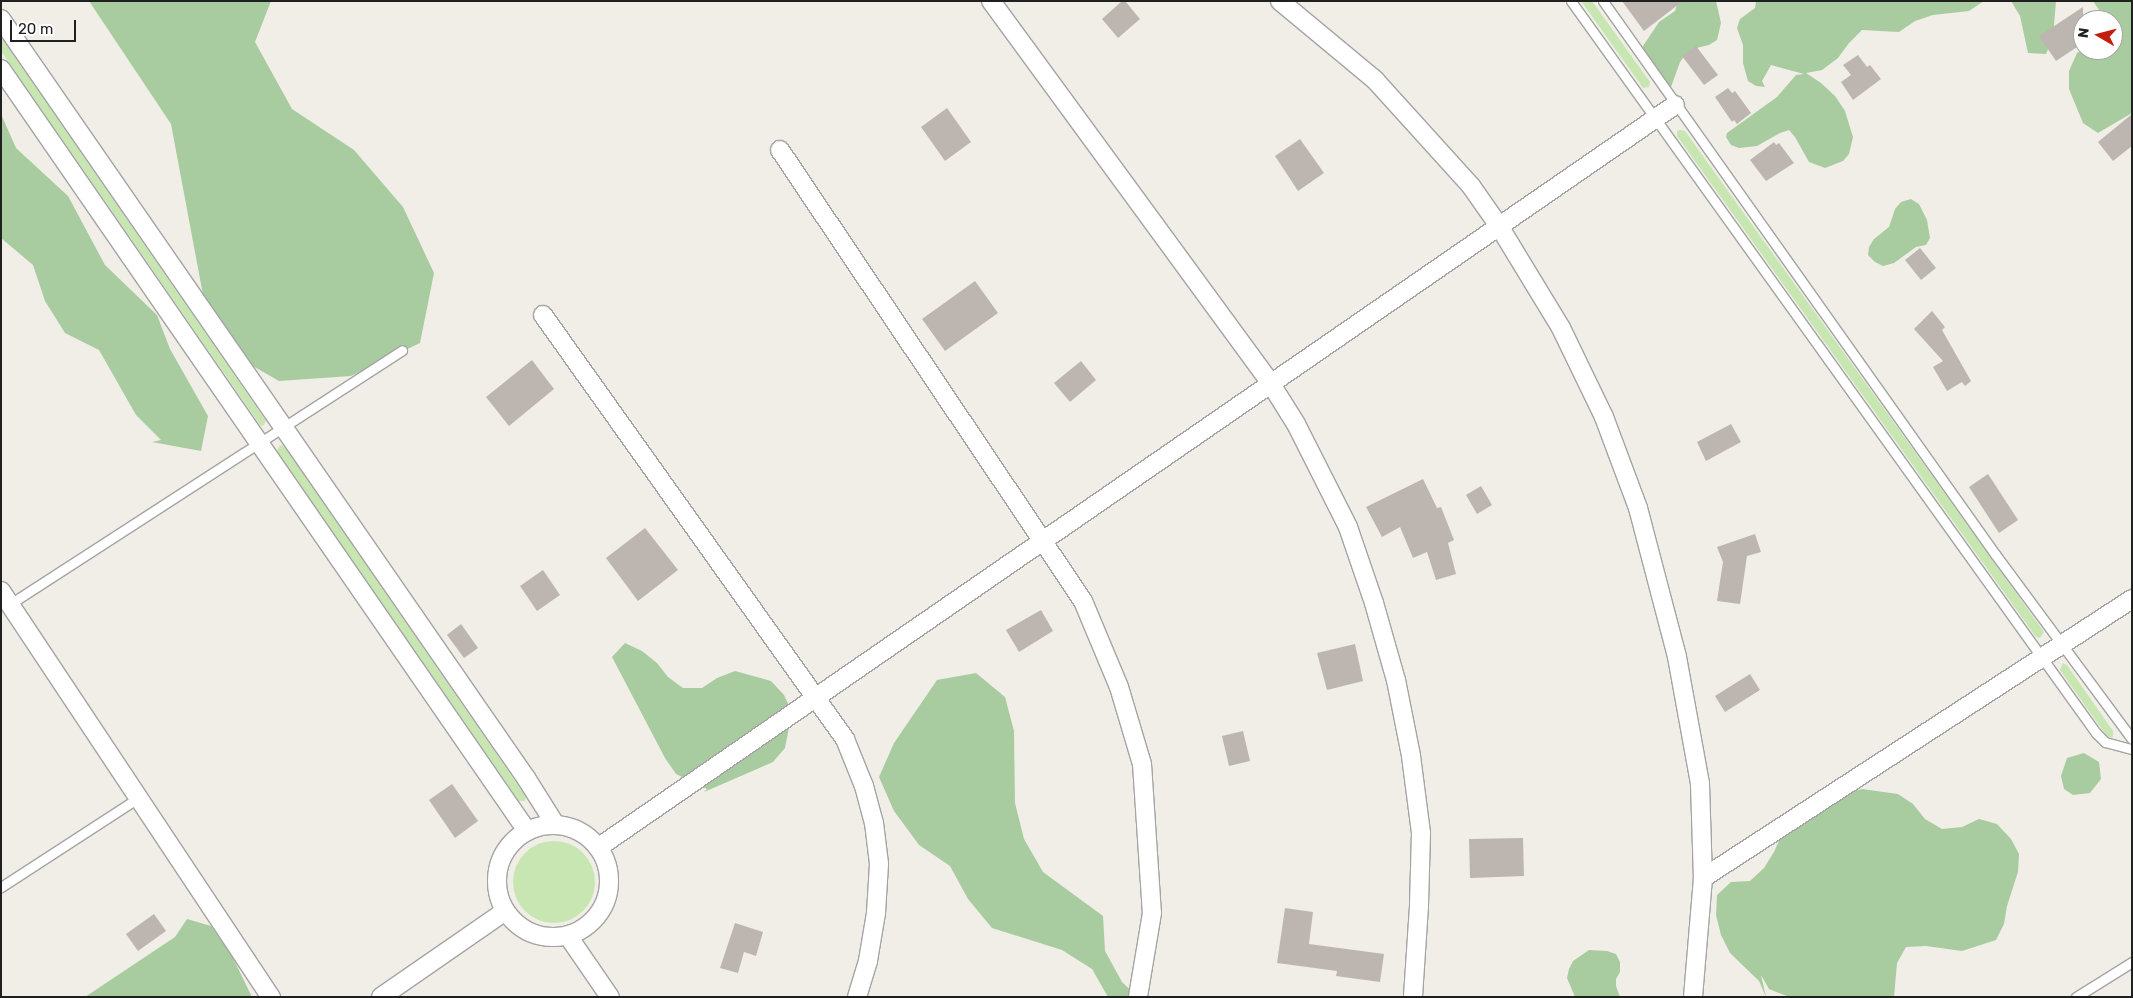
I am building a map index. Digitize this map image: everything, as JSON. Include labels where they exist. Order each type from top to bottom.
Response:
[{"type":"street","points":[[1280,1],[1375,80],[1471,186],[1499,226],[1561,328],[1604,417],[1638,508],[1677,657],[1700,784],[1703,878],[1693,997]]},
{"type":"street","points":[[991,2],[1271,384],[1296,424],[1348,527],[1374,604],[1396,680],[1411,756],[1421,833],[1419,906],[1412,997]]},
{"type":"street","points":[[1,20],[526,778],[555,824]]},
{"type":"street","points":[[1,69],[527,831]]},
{"type":"street","points":[[599,848],[1675,105]]},
{"type":"street","points":[[780,150],[1084,601],[1119,687],[1142,764],[1152,913],[1138,997]]},
{"type":"street","points":[[543,315],[845,739],[864,786],[874,823],[879,864],[876,913],[868,961],[856,997]]},
{"type":"street","points":[[6,597],[272,997]]},
{"type":"street","points":[[1703,878],[2132,599]]},
{"type":"street","points":[[555,824],[572,827],[587,835],[599,848],[607,864],[610,882],[606,900],[598,916],[585,928],[568,936],[550,938],[532,934],[517,925],[505,912],[498,894],[496,875],[502,857],[512,842],[527,831],[555,824]]},
{"type":"street","points":[[381,997],[505,912]]},
{"type":"street","points":[[568,936],[610,997]]},
{"type":"lane","points":[[1571,1],[2105,742],[2132,749]]},
{"type":"lane","points":[[1603,1],[1675,105],[1996,554],[2132,739]]},
{"type":"lane","points":[[6,597],[260,443],[402,350]]},
{"type":"lane","points":[[1,886],[138,798]]},
{"type":"lane","points":[[2076,997],[2132,962]]},
{"type":"green space","points":[[89,1],[271,1],[255,42],[292,109],[354,150],[403,207],[434,273],[420,343],[351,376],[279,381],[212,343],[171,124]]},
{"type":"green space","points":[[1581,1],[1592,1],[1650,82],[1649,87],[1643,88]]},
{"type":"green space","points":[[1678,1],[1716,1],[1721,23],[1717,40],[1709,45],[1692,49],[1680,62],[1671,87],[1662,86],[1643,55],[1643,46],[1659,22],[1675,11]]},
{"type":"green space","points":[[1756,1],[1984,1],[1969,11],[1933,15],[1915,21],[1899,32],[1862,30],[1838,58],[1822,70],[1806,73],[1835,96],[1845,111],[1853,137],[1849,154],[1843,161],[1825,168],[1809,162],[1789,130],[1757,146],[1739,148],[1731,145],[1726,137],[1727,133],[1777,97],[1796,75],[1804,74],[1771,65],[1762,81],[1765,87],[1756,86],[1748,81],[1743,63],[1743,45],[1737,28],[1740,19],[1755,8]]},
{"type":"green space","points":[[2011,1],[2056,1],[2053,37],[2046,54],[2028,53],[2020,16]]},
{"type":"green space","points":[[2093,1],[2132,1],[2132,113],[2098,133],[2083,123],[2069,89],[2069,71],[2074,60],[2123,60],[2123,10],[2099,10]]},
{"type":"green space","points":[[1,37],[266,421],[263,426],[260,425],[1,51]]},
{"type":"green space","points":[[1,114],[16,148],[68,196],[105,265],[157,315],[170,349],[208,416],[201,451],[152,442],[161,440],[136,415],[99,350],[65,333],[45,301],[33,265],[1,238]]},
{"type":"green space","points":[[1677,131],[1685,131],[2044,632],[2040,638],[2036,637],[1677,136]]},
{"type":"green space","points":[[1911,199],[1919,204],[1927,220],[1930,238],[1926,245],[1916,247],[1894,263],[1883,266],[1875,262],[1868,255],[1869,247],[1874,239],[1889,227],[1895,209],[1901,202]]},
{"type":"green space","points":[[280,445],[284,446],[526,797],[525,801],[519,801],[277,451]]},
{"type":"green space","points":[[625,643],[642,651],[657,663],[668,677],[683,688],[702,688],[717,678],[735,671],[771,681],[784,695],[792,712],[785,748],[773,762],[704,792],[707,789],[676,774],[665,758],[612,657]]},
{"type":"green space","points":[[2063,663],[2067,665],[2113,731],[2111,738],[2106,735],[2060,670]]},
{"type":"green space","points":[[976,673],[1005,697],[1014,731],[1015,803],[1024,839],[1043,872],[1103,916],[1105,951],[1122,982],[1138,997],[1108,997],[1092,969],[1062,950],[992,928],[968,899],[950,866],[919,845],[894,811],[879,777],[894,743],[937,680]]},
{"type":"green space","points":[[2084,753],[2099,762],[2101,779],[2090,793],[2073,795],[2064,789],[2061,776],[2067,758]]},
{"type":"green space","points":[[1862,789],[1898,794],[1913,804],[1925,819],[1942,829],[1962,827],[1979,819],[1997,824],[2011,839],[2019,854],[2018,872],[2007,906],[2004,924],[1996,940],[1962,951],[1926,946],[1906,947],[1897,963],[1894,997],[1789,997],[1769,989],[1761,975],[1766,997],[1759,981],[1730,953],[1721,935],[1716,915],[1717,895],[1731,882],[1750,881],[1764,868],[1774,852],[1790,816],[1806,805]]},
{"type":"green space","points":[[554,841],[570,845],[583,853],[591,866],[595,882],[591,898],[583,911],[570,919],[554,923],[538,919],[525,911],[517,898],[513,882],[517,866],[525,853],[538,845]]},
{"type":"green space","points":[[187,919],[211,926],[232,956],[252,997],[85,997],[175,937]]},
{"type":"green space","points":[[1589,950],[1607,951],[1616,954],[1620,962],[1620,972],[1616,979],[1616,986],[1620,997],[1575,997],[1567,978],[1569,969],[1573,961]]},
{"type":"building","points":[[1122,1],[1125,1],[1140,19],[1118,38],[1102,19]]},
{"type":"building","points":[[1622,1],[1683,1],[1644,31]]},
{"type":"building","points":[[2073,14],[2073,50],[2056,61],[2039,36]]},
{"type":"building","points":[[1696,46],[1718,75],[1704,85],[1682,56]]},
{"type":"building","points":[[1858,55],[1867,67],[1870,65],[1881,79],[1853,100],[1841,82],[1851,75],[1843,65]]},
{"type":"building","points":[[1728,88],[1732,93],[1735,91],[1751,113],[1737,124],[1734,120],[1732,122],[1715,97]]},
{"type":"building","points":[[947,108],[971,142],[945,161],[921,127]]},
{"type":"building","points":[[2132,114],[2132,146],[2113,161],[2098,142]]},
{"type":"building","points":[[1300,139],[1324,173],[1298,191],[1275,156]]},
{"type":"building","points":[[1774,142],[1776,145],[1779,143],[1794,163],[1766,181],[1750,160]]},
{"type":"building","points":[[1920,248],[1936,268],[1921,280],[1905,260]]},
{"type":"building","points":[[975,281],[998,313],[945,351],[922,319]]},
{"type":"building","points":[[1932,311],[1945,327],[1942,330],[1971,381],[1965,386],[1962,382],[1947,391],[1933,367],[1943,361],[1914,329]]},
{"type":"building","points":[[532,360],[554,389],[509,426],[486,397]]},
{"type":"building","points":[[1081,361],[1096,380],[1070,402],[1054,383]]},
{"type":"building","points":[[1731,424],[1741,442],[1706,461],[1697,442]]},
{"type":"building","points":[[1988,474],[2018,520],[1999,533],[1969,487]]},
{"type":"building","points":[[1423,479],[1437,508],[1441,507],[1454,540],[1448,543],[1456,574],[1436,580],[1427,552],[1413,558],[1400,527],[1382,537],[1366,507]]},
{"type":"building","points":[[1481,486],[1492,505],[1477,514],[1466,495]]},
{"type":"building","points":[[645,528],[678,570],[638,601],[606,558]]},
{"type":"building","points":[[1755,534],[1761,552],[1747,556],[1740,604],[1717,601],[1723,562],[1717,547]]},
{"type":"building","points":[[543,570],[560,595],[537,611],[520,586]]},
{"type":"building","points":[[1041,610],[1053,631],[1019,652],[1006,630]]},
{"type":"building","points":[[461,624],[478,648],[464,658],[447,635]]},
{"type":"building","points":[[1355,644],[1363,681],[1327,690],[1317,653]]},
{"type":"building","points":[[1750,674],[1760,690],[1725,712],[1715,696]]},
{"type":"building","points":[[1243,731],[1250,761],[1229,766],[1222,736]]},
{"type":"building","points":[[452,784],[478,821],[455,838],[429,800]]},
{"type":"building","points":[[1523,838],[1524,876],[1470,878],[1469,839]]},
{"type":"building","points":[[1285,908],[1313,912],[1309,944],[1384,954],[1380,982],[1336,976],[1337,971],[1277,963]]},
{"type":"building","points":[[154,914],[166,931],[138,951],[126,934]]},
{"type":"building","points":[[735,923],[763,932],[756,956],[744,952],[738,973],[720,968]]}]
